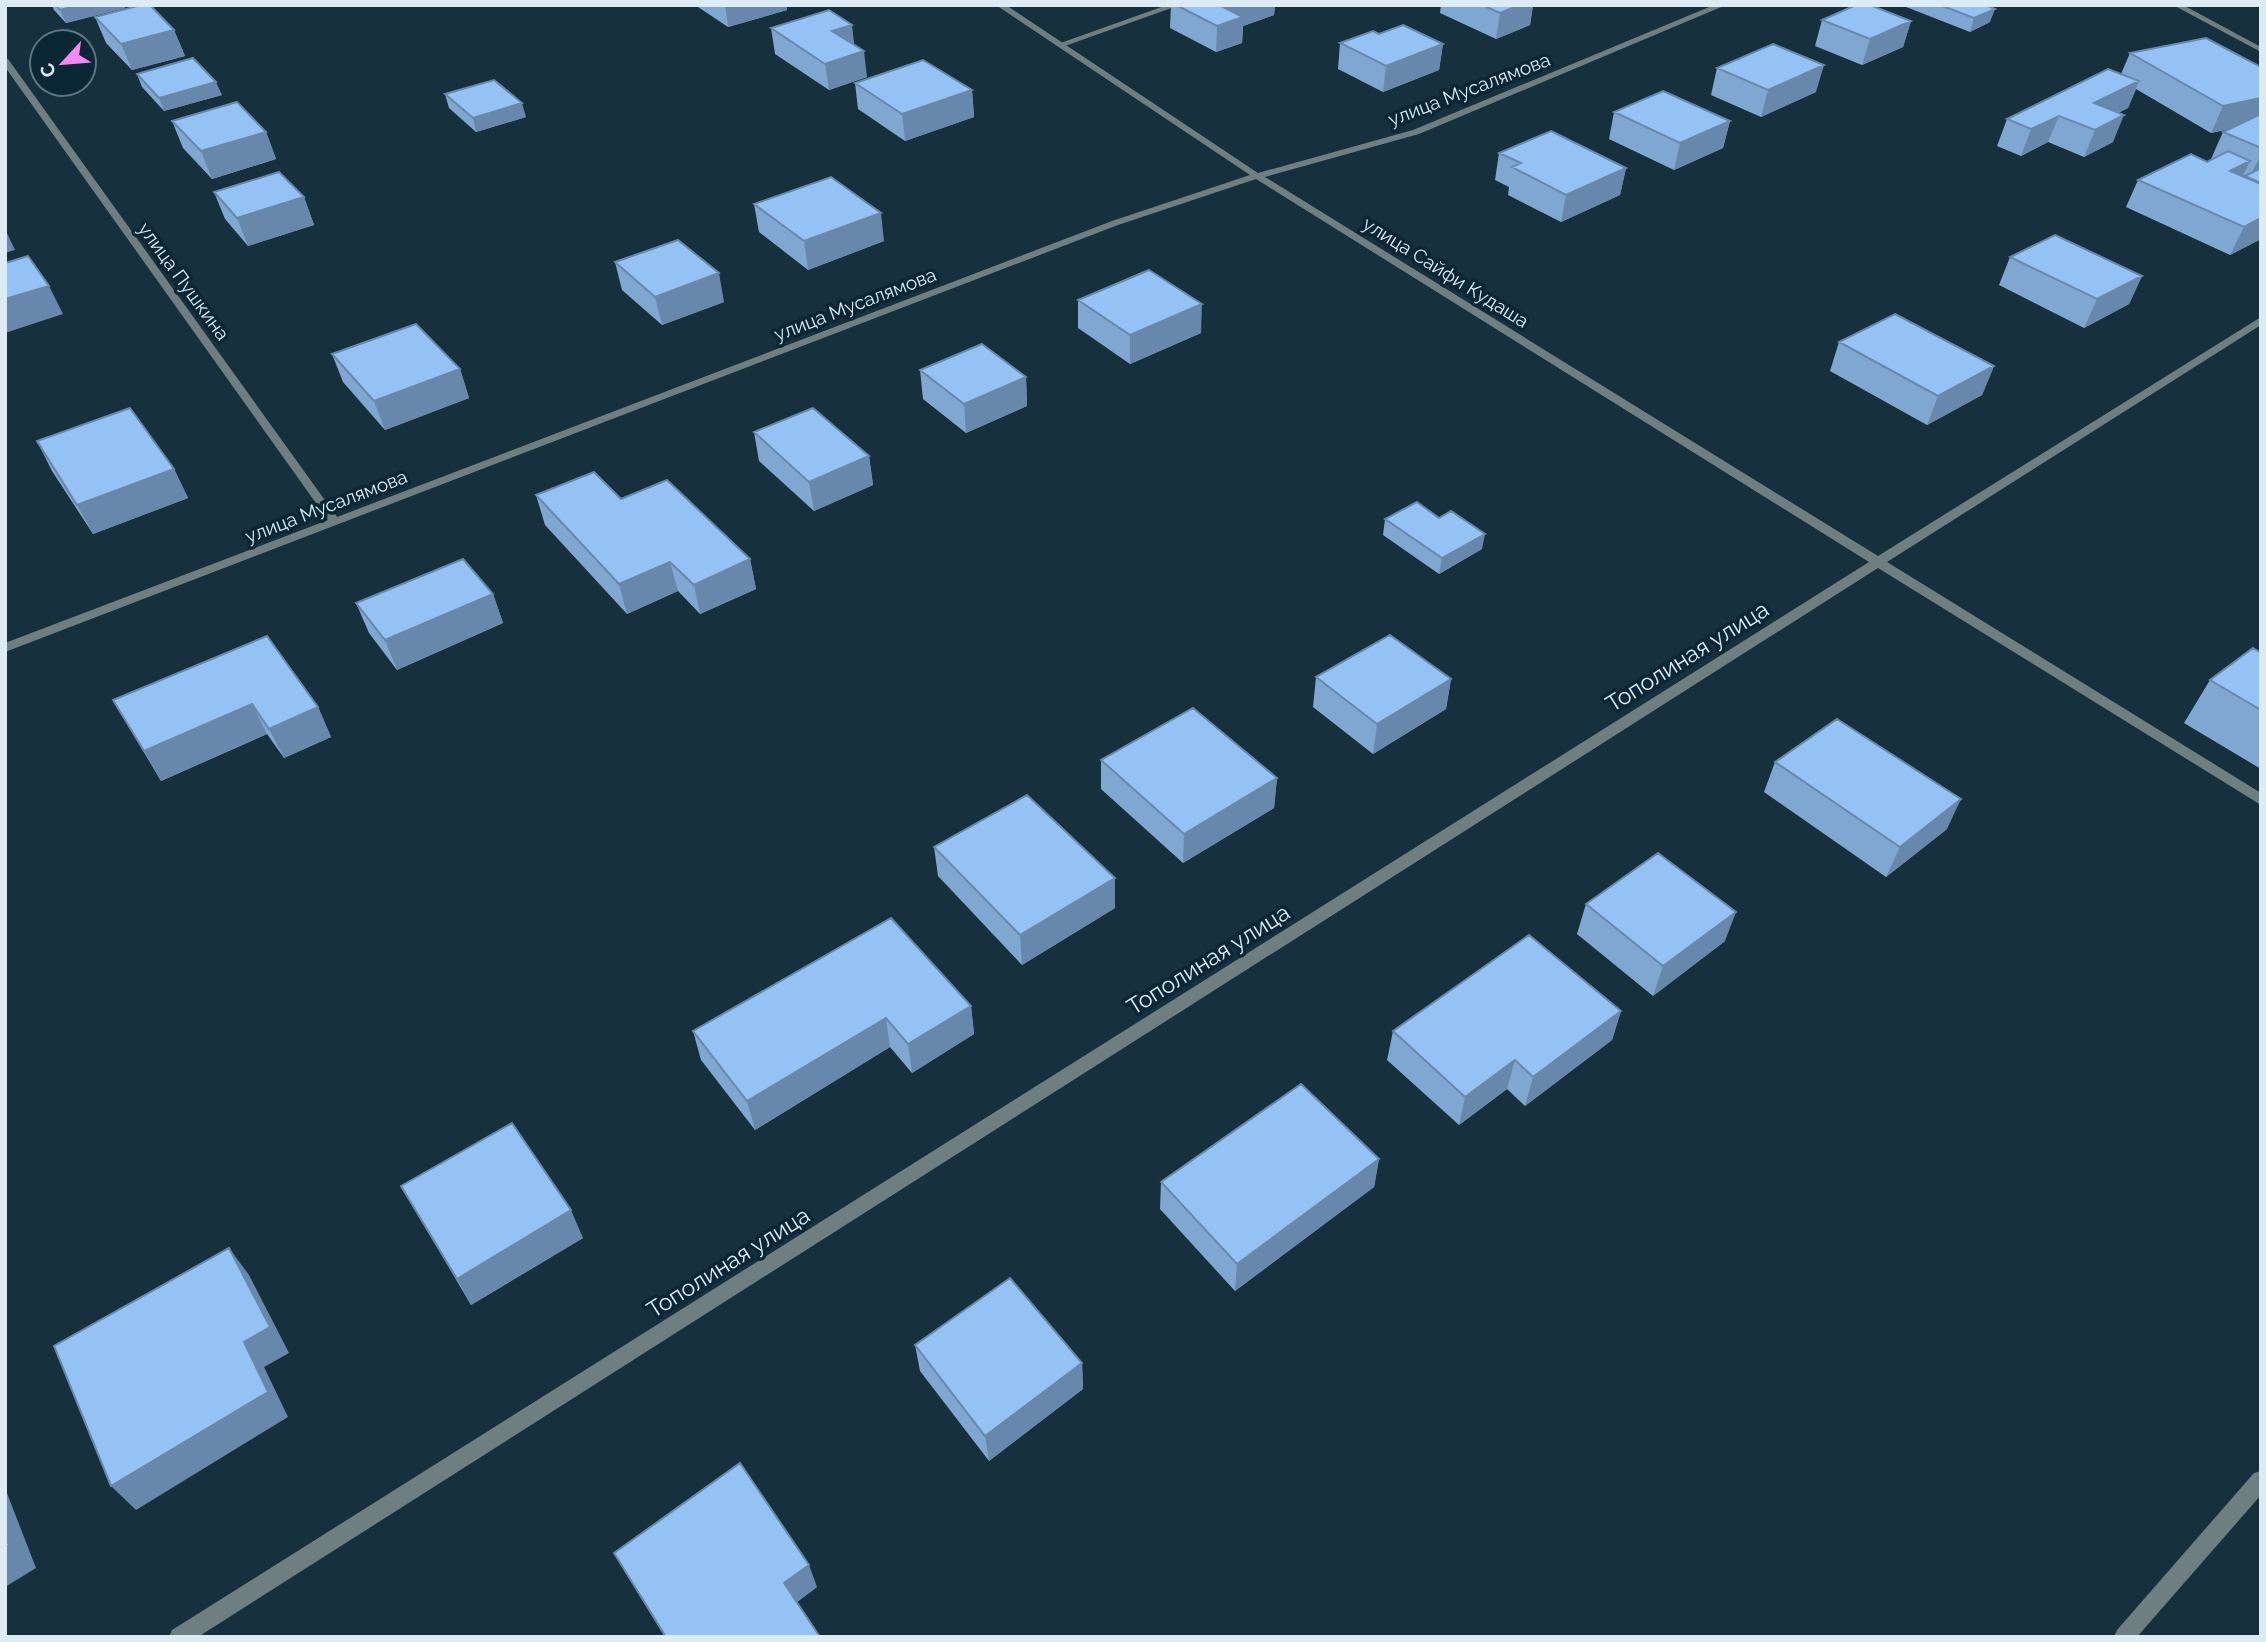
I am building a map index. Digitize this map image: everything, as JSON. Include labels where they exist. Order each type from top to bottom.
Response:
[{"type":"street","name":"улица Сайфи Кудаша","points":[[1000,5],[1257,176],[2261,800]]},
{"type":"street","points":[[1059,45],[1176,5]]},
{"type":"street","name":"улица Мусалямова","points":[[5,648],[1115,223],[1257,176],[1416,132],[1722,5]]},
{"type":"street","points":[[2177,5],[2261,50]]},
{"type":"street","name":"улица Пушкина","points":[[5,61],[335,522]]},
{"type":"street","name":"Тополиная улица","points":[[179,1637],[2261,320]]},
{"type":"street","points":[[2124,1637],[2261,1480]]},
{"type":"building","points":[[56,5],[79,5],[60,10]]},
{"type":"building","points":[[150,5],[174,30],[121,44],[95,17]]},
{"type":"building","points":[[1176,5],[1230,5],[1223,7],[1243,17],[1217,26]]},
{"type":"building","points":[[1482,5],[1520,5],[1500,13]]},
{"type":"building","points":[[1856,5],[1870,5],[1911,21],[1870,39],[1822,20]]},
{"type":"building","points":[[1940,5],[1986,5],[1995,9],[1974,18]]},
{"type":"building","points":[[829,10],[852,25],[832,31],[864,51],[825,64],[771,28]]},
{"type":"building","points":[[1403,25],[1443,44],[1386,66],[1340,43],[1373,31],[1379,34]]},
{"type":"building","points":[[2206,38],[2261,67],[2261,98],[2223,106],[2130,53]]},
{"type":"building","points":[[1773,44],[1824,65],[1768,90],[1717,68]]},
{"type":"building","points":[[193,58],[216,82],[159,98],[137,74]]},
{"type":"building","points":[[923,60],[972,90],[902,114],[855,83]]},
{"type":"building","points":[[2108,69],[2139,81],[2094,103],[2124,115],[2095,130],[2059,116],[2031,129],[2007,119]]},
{"type":"building","points":[[494,80],[522,103],[473,118],[445,94]]},
{"type":"building","points":[[1663,91],[1730,121],[1680,143],[1614,112]]},
{"type":"building","points":[[237,102],[266,132],[201,151],[172,121]]},
{"type":"building","points":[[2261,114],[2261,148],[2223,132]]},
{"type":"building","points":[[1551,131],[1626,168],[1566,195],[1512,167],[1521,163],[1499,153]]},
{"type":"building","points":[[2228,151],[2250,161],[2230,171],[2261,184],[2261,218],[2244,227],[2138,180],[2191,154],[2207,162]]},
{"type":"building","points":[[2261,168],[2261,183],[2245,176]]},
{"type":"building","points":[[279,172],[304,197],[237,218],[214,192]]},
{"type":"building","points":[[831,177],[881,213],[804,241],[754,204]]},
{"type":"building","points":[[2055,235],[2142,276],[2097,299],[2010,257]]},
{"type":"building","points":[[678,240],[719,273],[655,297],[615,262]]},
{"type":"building","points":[[28,256],[49,286],[5,299],[5,263]]},
{"type":"building","points":[[1149,270],[1202,304],[1130,335],[1078,300]]},
{"type":"building","points":[[1895,314],[1994,366],[1938,396],[1839,342]]},
{"type":"building","points":[[416,324],[460,369],[374,401],[332,354]]},
{"type":"building","points":[[982,344],[1026,377],[964,404],[920,370]]},
{"type":"building","points":[[130,408],[174,469],[77,505],[37,441]]},
{"type":"building","points":[[813,408],[869,456],[809,482],[754,432]]},
{"type":"building","points":[[594,472],[621,499],[667,480],[750,559],[694,585],[670,562],[619,584],[536,495]]},
{"type":"building","points":[[1417,502],[1439,518],[1451,511],[1485,534],[1442,558],[1385,519]]},
{"type":"building","points":[[463,559],[493,594],[385,640],[356,603]]},
{"type":"building","points":[[1390,635],[1451,679],[1377,724],[1316,677]]},
{"type":"building","points":[[267,636],[318,707],[269,729],[252,704],[144,751],[113,700]]},
{"type":"building","points":[[2253,648],[2261,653],[2261,710],[2210,680]]},
{"type":"building","points":[[1193,708],[1277,778],[1184,834],[1101,760]]},
{"type":"building","points":[[1837,719],[1961,799],[1900,847],[1775,762]]},
{"type":"building","points":[[1027,795],[1115,878],[1020,935],[934,847]]},
{"type":"building","points":[[1658,853],[1736,912],[1663,966],[1586,904]]},
{"type":"building","points":[[891,918],[971,1006],[908,1044],[886,1018],[747,1101],[693,1031]]},
{"type":"building","points":[[1529,935],[1621,1011],[1533,1077],[1515,1060],[1465,1097],[1393,1031]]},
{"type":"building","points":[[1301,1084],[1379,1159],[1237,1264],[1161,1182]]},
{"type":"building","points":[[512,1123],[571,1210],[457,1279],[401,1186]]},
{"type":"building","points":[[229,1248],[270,1327],[244,1342],[268,1392],[111,1486],[54,1346]]},
{"type":"building","points":[[1010,1278],[1082,1363],[985,1436],[915,1345]]},
{"type":"building","points":[[740,1463],[809,1565],[784,1583],[820,1637],[666,1637],[614,1553]]}]
